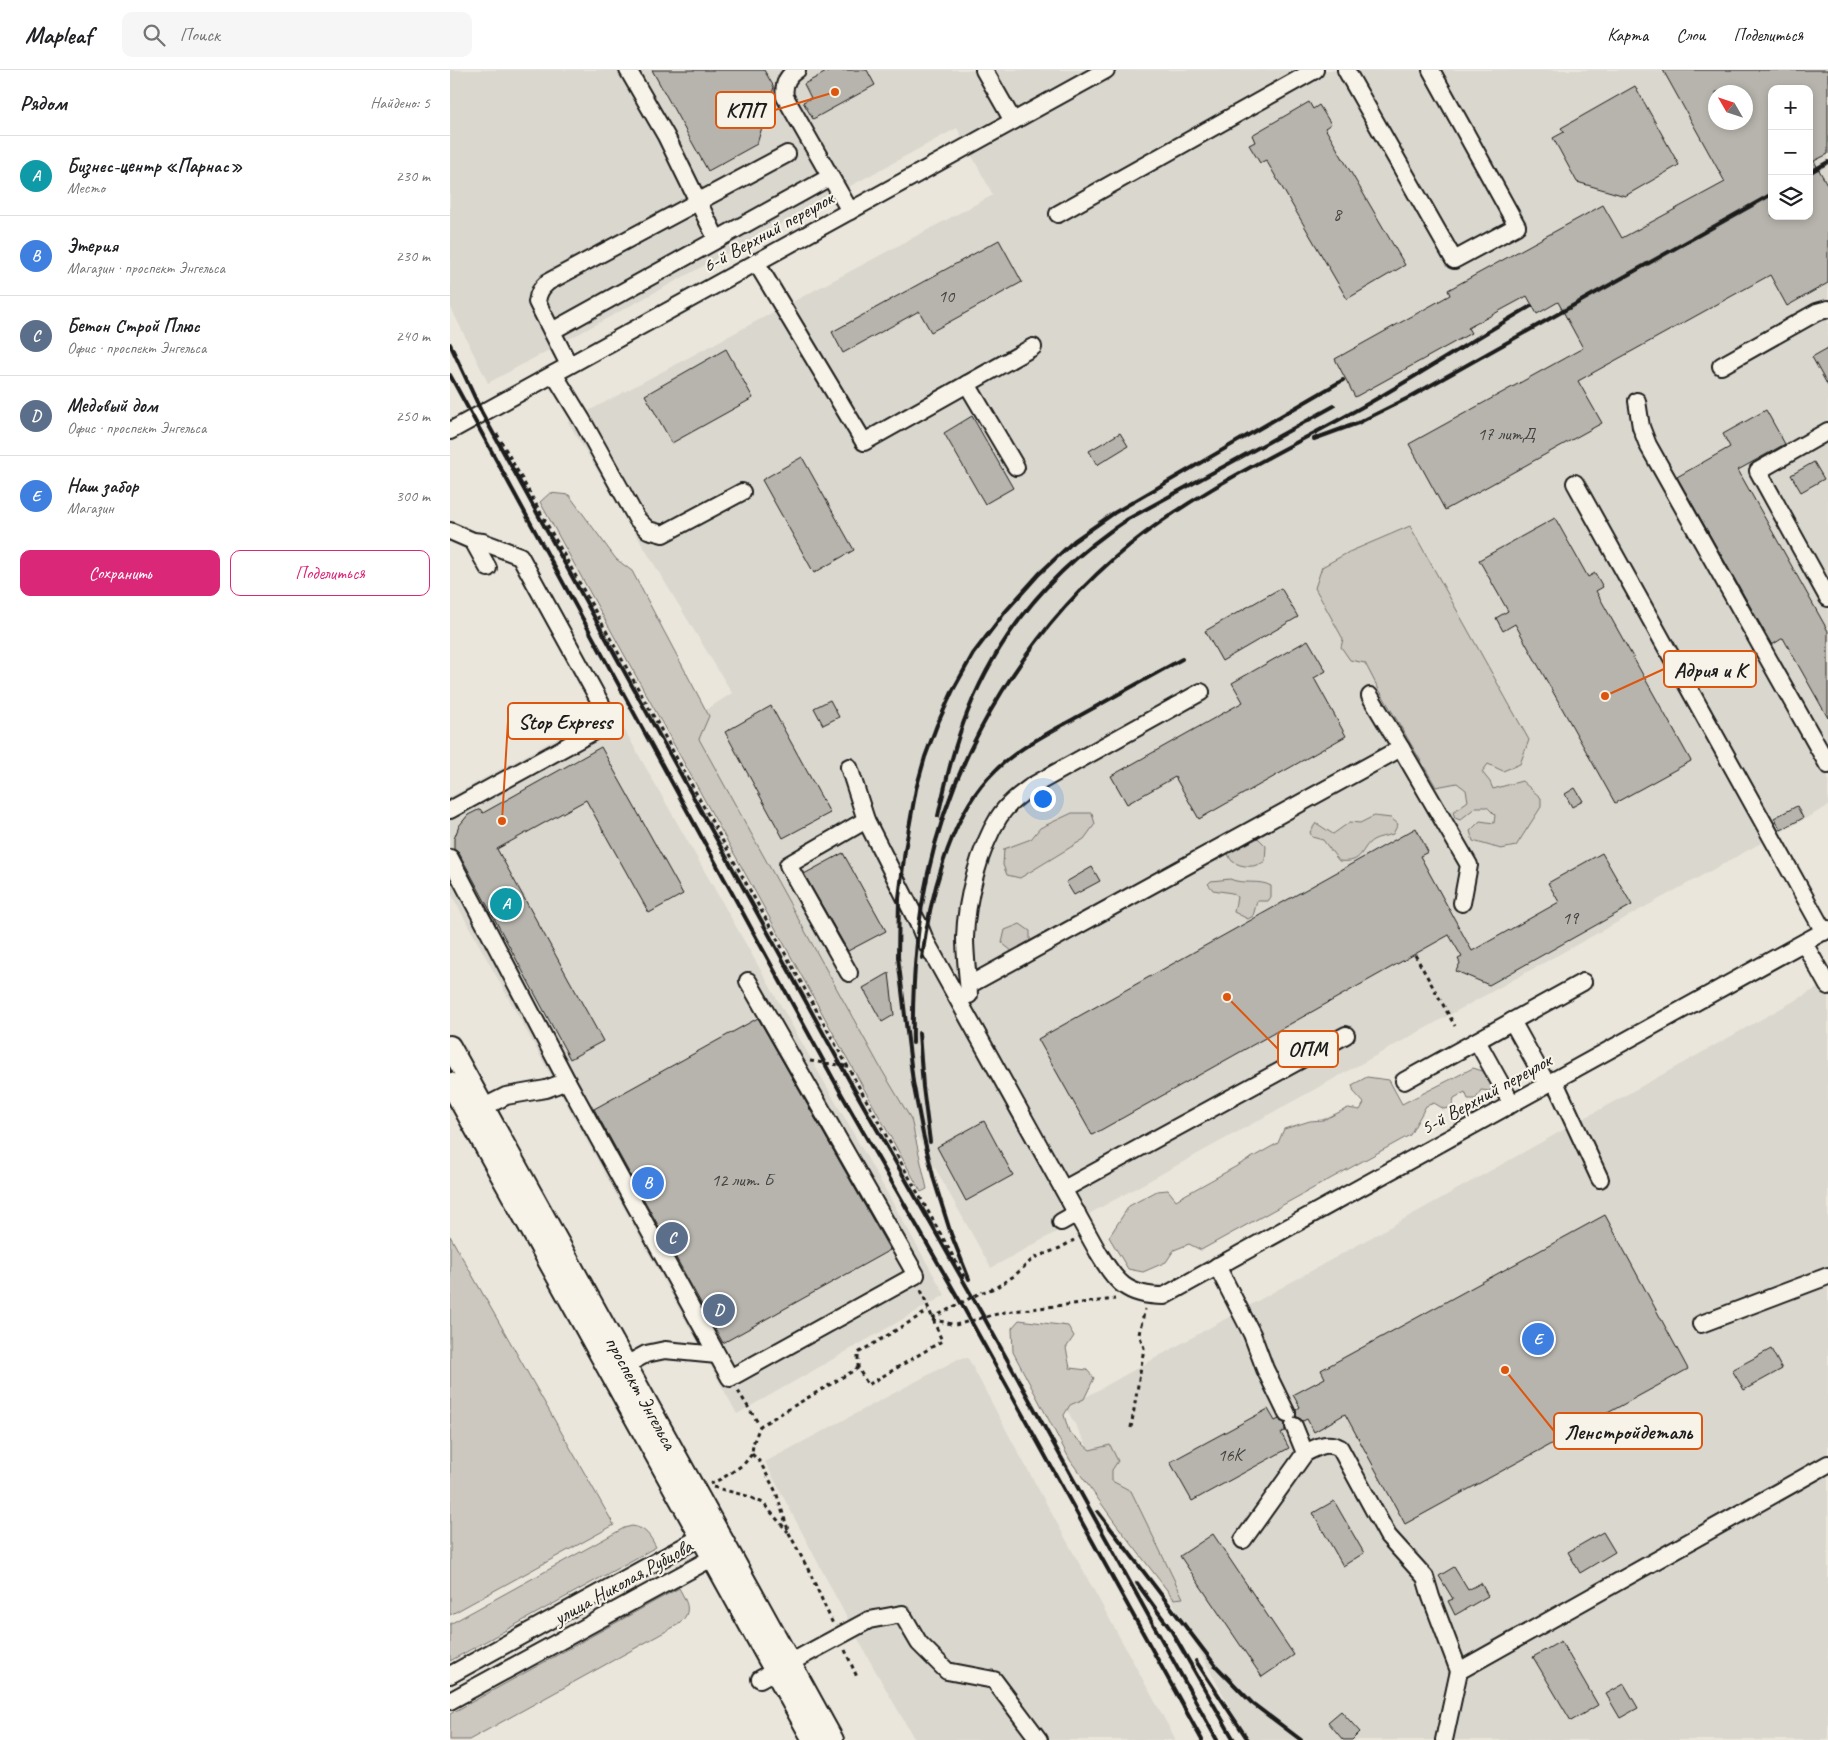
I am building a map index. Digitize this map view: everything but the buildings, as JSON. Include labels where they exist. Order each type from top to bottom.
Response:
[{"type":"main road","name":"проспект Энгельса","points":[[450,1046],[721,1537],[775,1671],[833,1740]]},
{"type":"main road","name":"проспект Энгельса","points":[[450,1083],[813,1740]]},
{"type":"street","points":[[628,70],[666,136],[716,238]]},
{"type":"street","points":[[797,70],[788,77],[784,90],[785,97],[850,211]]},
{"type":"street","points":[[984,70],[1013,121]]},
{"type":"street","name":"6-й Верхний переулок","points":[[450,431],[1106,70]]},
{"type":"street","points":[[1058,214],[1315,70]]},
{"type":"street","points":[[1346,70],[1454,260],[1518,226],[1431,70]]},
{"type":"street","points":[[569,365],[537,302],[538,295],[548,282],[698,200],[788,154]]},
{"type":"street","points":[[552,331],[716,238],[830,177]]},
{"type":"street","points":[[756,262],[864,442],[1033,347]]},
{"type":"street","points":[[1721,366],[1817,312],[1828,309]]},
{"type":"street","points":[[554,374],[638,519],[648,530],[663,534],[742,492]]},
{"type":"street","points":[[967,384],[1016,467]]},
{"type":"street","points":[[1637,401],[1641,426],[1648,445],[1828,765]]},
{"type":"street","points":[[1828,431],[1758,471],[1828,598]]},
{"type":"street","points":[[1575,483],[1826,930]]},
{"type":"street","points":[[450,531],[473,541],[483,542],[520,556],[611,722],[450,810]]},
{"type":"street","points":[[473,541],[488,568]]},
{"type":"street","points":[[970,1022],[969,985],[965,959],[968,906],[986,846],[999,817],[1013,800],[1032,786],[1201,692]]},
{"type":"street","points":[[1370,696],[1469,865],[1462,903]]},
{"type":"street","points":[[969,985],[1400,748]]},
{"type":"street","points":[[849,767],[866,820],[925,940],[1088,1233],[1116,1280],[1126,1288],[1150,1295]]},
{"type":"street","points":[[849,973],[788,865],[866,820]]},
{"type":"street","points":[[450,858],[567,1081],[730,1378],[916,1275],[748,981]]},
{"type":"street","name":"5-й Верхний переулок","points":[[1150,1295],[1217,1266],[1826,930]]},
{"type":"street","points":[[1804,943],[1828,986]]},
{"type":"street","points":[[1404,1081],[1583,982]]},
{"type":"street","points":[[1512,1021],[1551,1082],[1600,1179]]},
{"type":"street","points":[[1064,1189],[1346,1035]]},
{"type":"street","points":[[1478,1041],[1512,1104]]},
{"type":"street","points":[[484,1106],[506,1096],[546,1089],[567,1081]]},
{"type":"street","points":[[1061,1222],[1077,1213]]},
{"type":"street","points":[[1217,1266],[1252,1334],[1265,1369],[1305,1452]]},
{"type":"street","points":[[1701,1324],[1828,1276]]},
{"type":"street","points":[[626,1365],[646,1354],[665,1350],[718,1355]]},
{"type":"street","points":[[1243,1540],[1305,1452],[1324,1444],[1332,1444],[1340,1448],[1388,1536],[1425,1577],[1459,1671],[1444,1740]]},
{"type":"street","points":[[1459,1671],[1828,1464]]},
{"type":"street","name":"улица Николая Рубцова","points":[[450,1675],[701,1537],[721,1537],[712,1558],[450,1701]]},
{"type":"street","points":[[775,1671],[870,1620],[902,1614],[920,1643],[947,1671],[994,1680],[1039,1740]]},
{"type":"path","points":[[497,434],[965,1278]]},
{"type":"path","points":[[1415,954],[1454,1026]]},
{"type":"path","points":[[796,1065],[805,1060],[847,1066]]},
{"type":"path","points":[[931,1318],[980,1293],[995,1288],[1014,1276],[1034,1258],[1060,1248],[1088,1233]]},
{"type":"path","points":[[916,1275],[931,1318],[942,1342],[868,1385],[858,1368],[858,1353],[928,1310]]},
{"type":"path","points":[[931,1318],[955,1324],[1005,1312],[1150,1295],[1138,1334],[1144,1348],[1131,1428]]},
{"type":"path","points":[[789,1533],[763,1503],[748,1496],[708,1485],[723,1478],[744,1464],[752,1454],[753,1444],[760,1426],[858,1368]]},
{"type":"path","points":[[730,1378],[760,1426]]},
{"type":"path","points":[[752,1454],[760,1462],[776,1492],[789,1533],[810,1573],[858,1677]]},
{"type":"shaded area","points":[[450,70],[1828,70],[1828,806],[991,1268],[686,723],[732,693],[568,422],[993,195],[957,128],[488,383],[450,306]]},
{"type":"shaded area","points":[[550,493],[569,495],[616,559],[632,571],[709,716],[699,739],[880,1067],[911,1119],[927,1189],[921,1192],[540,502]]},
{"type":"shaded area","points":[[1410,526],[1529,740],[1520,764],[1503,771],[1488,764],[1482,772],[1493,789],[1522,781],[1541,798],[1541,807],[1516,846],[1501,849],[1473,841],[1470,831],[1480,821],[1494,823],[1495,815],[1487,807],[1476,807],[1460,820],[1455,818],[1453,812],[1468,801],[1466,790],[1457,783],[1436,787],[1365,663],[1350,660],[1341,647],[1343,639],[1315,588],[1322,567],[1349,552]]},
{"type":"shaded area","points":[[612,708],[945,1295],[737,1414],[450,892],[450,797]]},
{"type":"shaded area","points":[[1072,813],[1092,813],[1095,824],[1084,839],[1020,878],[1007,875],[1003,865],[1004,849],[1031,839],[1040,828]]},
{"type":"shaded area","points":[[1374,816],[1391,818],[1398,824],[1393,834],[1373,840],[1353,860],[1339,861],[1323,840],[1312,837],[1310,832],[1316,823],[1333,834],[1350,822],[1360,823]]},
{"type":"shaded area","points":[[1258,838],[1266,846],[1265,861],[1258,865],[1249,866],[1240,865],[1231,860],[1228,853],[1233,847],[1245,845]]},
{"type":"shaded area","points":[[1230,879],[1271,886],[1271,897],[1268,901],[1257,901],[1253,916],[1248,919],[1234,912],[1237,897],[1232,893],[1213,890],[1208,884],[1211,881]]},
{"type":"shaded area","points":[[1020,924],[1030,931],[1030,942],[1013,952],[1002,943],[1005,930]]},
{"type":"shaded area","points":[[1828,982],[1828,1740],[1248,1740],[1066,1408]]},
{"type":"shaded area","points":[[1473,1068],[1486,1072],[1494,1083],[1490,1091],[1481,1090],[1476,1099],[1468,1099],[1465,1092],[1454,1098],[1452,1107],[1444,1109],[1434,1103],[1426,1106],[1410,1135],[1201,1250],[1189,1244],[1174,1250],[1166,1262],[1143,1272],[1128,1269],[1109,1237],[1129,1206],[1157,1191],[1168,1190],[1176,1200],[1278,1143],[1284,1129],[1310,1121],[1323,1120],[1348,1108],[1360,1110],[1364,1103],[1354,1092],[1352,1085],[1367,1077],[1389,1080],[1402,1104]]},
{"type":"shaded area","points":[[450,1236],[614,1525],[450,1615]]},
{"type":"shaded area","points":[[1019,1320],[1068,1326],[1074,1336],[1066,1348],[1070,1368],[1087,1370],[1094,1378],[1084,1399],[1070,1405],[1064,1415],[1069,1432],[1090,1450],[1110,1445],[1118,1461],[1112,1470],[1112,1481],[1131,1491],[1183,1598],[1174,1599],[1116,1524],[1070,1460],[1013,1352],[1012,1328]]},
{"type":"shaded area","points":[[968,1358],[1176,1740],[915,1740],[867,1656],[765,1462],[958,1359]]},
{"type":"shaded area","points":[[632,1526],[644,1531],[656,1547],[450,1661],[450,1624],[624,1528]]},
{"type":"shaded area","points":[[679,1588],[686,1603],[687,1611],[679,1624],[469,1740],[450,1740],[450,1714]]},
{"type":"railway","points":[[1813,171],[1828,162]]},
{"type":"railway","points":[[1314,439],[1358,423],[1408,398],[1768,196]]},
{"type":"railway","points":[[913,1043],[913,1000],[918,936],[928,873],[940,826],[957,780],[977,735],[1002,692],[1060,612],[1094,577],[1131,544],[1186,505],[1383,395],[1531,306]]},
{"type":"railway","points":[[450,344],[482,413],[854,1089],[981,1312],[1217,1740]]},
{"type":"railway","points":[[450,375],[842,1095],[961,1303],[1202,1740]]},
{"type":"railway","points":[[969,1279],[951,1234],[934,1180],[923,1134],[913,1082],[898,957],[899,898],[905,850],[916,789],[937,725],[953,690],[973,654],[1005,612],[1039,574],[1074,541],[1114,513],[1343,380]]},
{"type":"railway","points":[[938,816],[947,776],[959,737],[981,681],[1014,627],[1054,579],[1077,558],[1128,519],[1334,406]]},
{"type":"railway","points":[[922,958],[930,912],[943,863],[962,816],[974,795],[988,778],[1008,759],[1031,743],[1182,659]]},
{"type":"railway","points":[[919,1033],[930,1142]]},
{"type":"railway","points":[[1098,1512],[1215,1665],[1252,1703],[1301,1740]]},
{"type":"railway","points":[[1137,1583],[1171,1630],[1234,1740]]},
{"type":"railway","points":[[1196,1661],[1248,1740]]},
{"type":"place","name":"КПП","points":[[835,92]]},
{"type":"place","name":"Адрия и К","points":[[1605,696]]},
{"type":"place","name":"Stop Express","points":[[502,821]]},
{"type":"place","name":"Бизнес-центр «Парнас»","points":[[506,904]]},
{"type":"place","name":"ОПМ","points":[[1227,997]]},
{"type":"place","name":"Этерия","points":[[648,1183]]},
{"type":"place","name":"Бетон Строй Плюс","points":[[672,1238]]},
{"type":"place","name":"Медовый дом","points":[[719,1310]]},
{"type":"place","name":"Наш забор","points":[[1538,1339]]},
{"type":"place","name":"Ленстройдеталь","points":[[1505,1370]]}]
